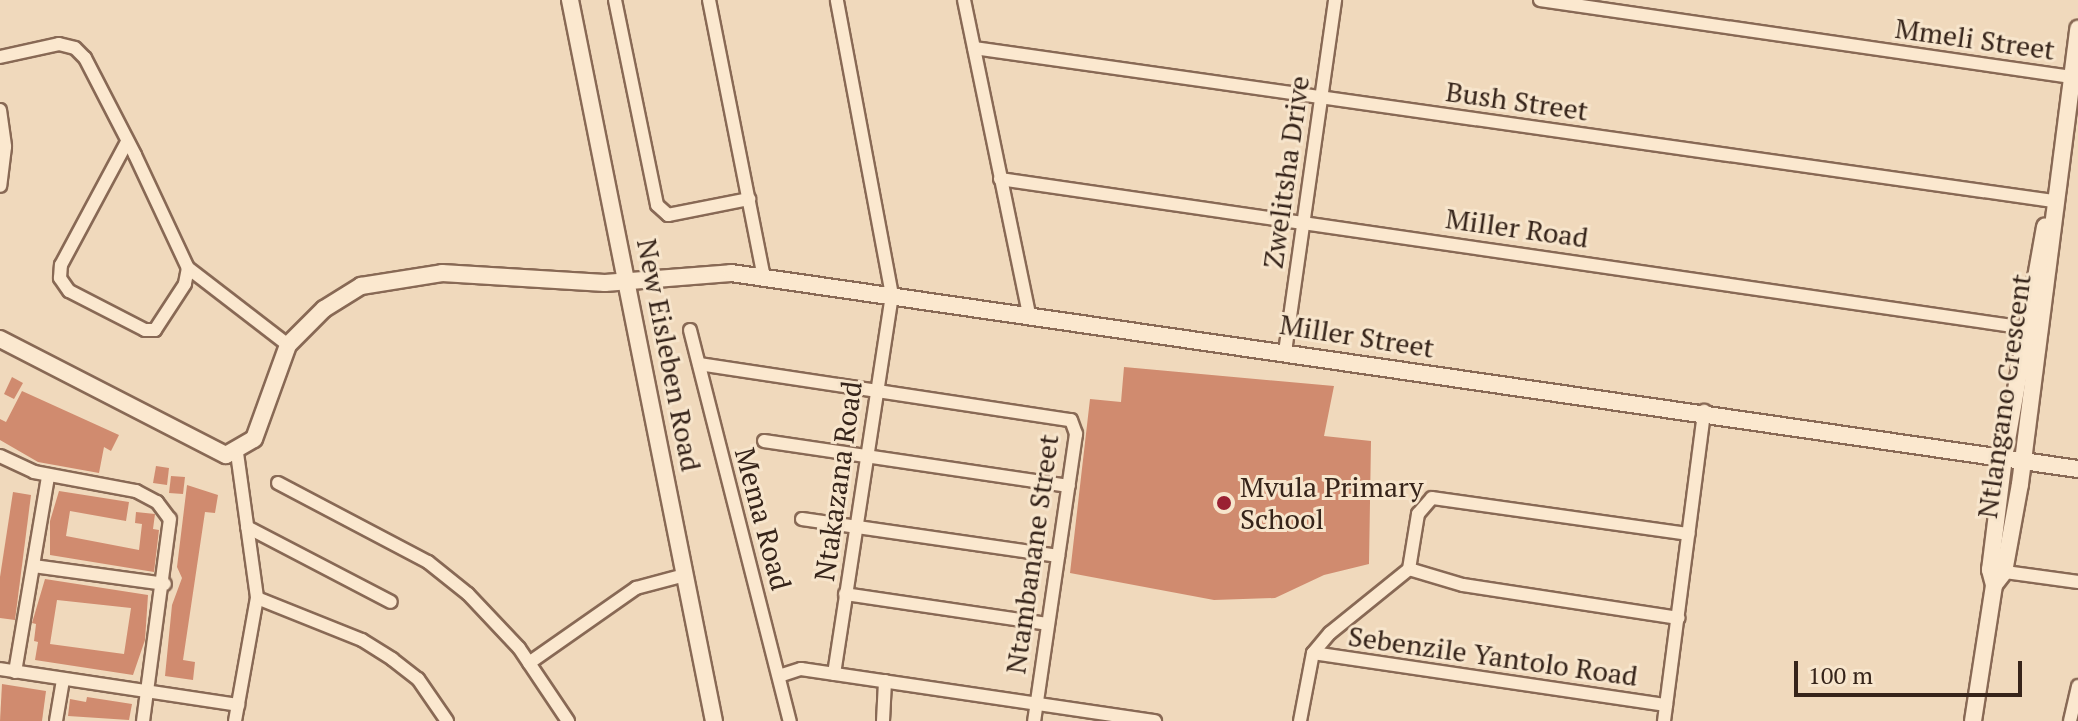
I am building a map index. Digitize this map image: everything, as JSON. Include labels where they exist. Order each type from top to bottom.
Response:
[{"type":"street","name":"New Eisleben Road","points":[[570,0],[714,721]]},
{"type":"street","points":[[615,0],[657,205],[668,215],[749,199]]},
{"type":"street","points":[[709,0],[764,278]]},
{"type":"street","points":[[837,0],[892,295]]},
{"type":"street","points":[[964,0],[1029,314]]},
{"type":"street","name":"Zwelitsha Drive","points":[[1285,352],[1335,0]]},
{"type":"street","name":"Mmeli Street","points":[[1540,0],[2071,77]]},
{"type":"street","name":"Ntlangano Crescent","points":[[1973,721],[1996,576],[2023,459],[2078,29]]},
{"type":"street","points":[[0,57],[59,44],[75,48],[127,142],[188,268],[288,345],[254,439],[237,453],[211,451],[0,339]]},
{"type":"street","name":"Bush Street","points":[[974,48],[2053,206]]},
{"type":"street","points":[[0,110],[5,147],[0,186]]},
{"type":"street","points":[[127,142],[61,265],[60,278],[69,291],[145,330],[155,330],[185,284],[188,268]]},
{"type":"street","name":"Miller Road","points":[[1000,179],[2026,328]]},
{"type":"street","name":"Ntlangano Crescent","points":[[1996,576],[2004,457],[2026,328],[2053,206]]},
{"type":"street","name":"Miller Street","points":[[288,345],[324,309],[361,286],[384,278],[442,273],[627,282],[713,272],[1704,411],[2078,469]]},
{"type":"street","name":"Ntakazana Road","points":[[834,674],[875,386],[892,295]]},
{"type":"street","name":"Mema Road","points":[[690,330],[790,721]]},
{"type":"street","points":[[699,364],[875,386]]},
{"type":"street","name":"Ntambanane Street","points":[[875,386],[1064,415],[1076,434],[1034,721]]},
{"type":"street","points":[[1664,721],[1704,411]]},
{"type":"street","points":[[764,441],[1069,486]]},
{"type":"street","points":[[235,721],[257,598],[237,453]]},
{"type":"street","points":[[0,456],[48,476],[136,491],[157,502],[173,530],[143,721]]},
{"type":"street","points":[[15,672],[48,476]]},
{"type":"street","points":[[278,483],[428,562],[486,610],[529,663],[568,721]]},
{"type":"street","points":[[1300,721],[1313,653],[1330,633],[1409,569],[1418,514],[1427,502],[1443,497],[1688,534]]},
{"type":"street","points":[[802,519],[1058,556]]},
{"type":"street","points":[[247,527],[391,602]]},
{"type":"street","points":[[34,566],[165,584]]},
{"type":"street","points":[[1409,569],[1463,585],[1678,618]]},
{"type":"street","points":[[529,663],[636,588],[685,575]]},
{"type":"street","points":[[1996,576],[2078,582]]},
{"type":"street","points":[[845,594],[1048,624]]},
{"type":"street","points":[[257,598],[362,640],[392,659],[413,674],[447,721]]},
{"type":"street","name":"Sebenzile Yantolo Road","points":[[1313,653],[1666,705]]},
{"type":"street","points":[[0,669],[238,705]]},
{"type":"street","points":[[779,676],[801,669],[1155,721]]},
{"type":"street","points":[[56,721],[63,680]]},
{"type":"street","points":[[883,721],[885,681]]},
{"type":"street","points":[[2070,721],[2078,686]]},
{"type":"building","name":"Mvula Primary School","points":[[1124,367],[1334,386],[1324,436],[1371,441],[1369,564],[1324,575],[1275,598],[1214,600],[1070,573],[1090,399],[1121,402]]},
{"type":"building","points":[[12,377],[23,383],[14,399],[4,394]]},
{"type":"building","points":[[22,391],[119,435],[111,451],[104,447],[99,473],[38,462],[0,440],[0,419],[6,422]]},
{"type":"building","points":[[156,466],[169,468],[167,485],[153,483]]},
{"type":"building","points":[[171,476],[185,477],[183,494],[169,493]]},
{"type":"building","points":[[187,485],[218,495],[215,513],[205,512],[183,660],[195,662],[193,680],[165,676],[172,605],[182,578],[177,567]]},
{"type":"building","points":[[59,491],[129,502],[126,521],[70,511],[66,536],[139,550],[142,524],[135,523],[136,512],[155,514],[153,529],[159,530],[154,572],[50,555],[50,521]]},
{"type":"building","points":[[13,492],[31,495],[15,620],[0,618],[0,577]]},
{"type":"building","points":[[45,579],[148,595],[145,640],[133,675],[35,660],[38,642],[34,641],[36,624],[32,623]],"holes":[[[57,600],[131,608],[124,654],[50,644]]]},
{"type":"building","points":[[2,684],[46,691],[42,721],[0,721]]},
{"type":"building","points":[[87,697],[132,704],[129,720],[68,716],[70,699],[86,702]]},
{"type":"place","name":"Mvula Primary School","points":[[1224,503]]}]
